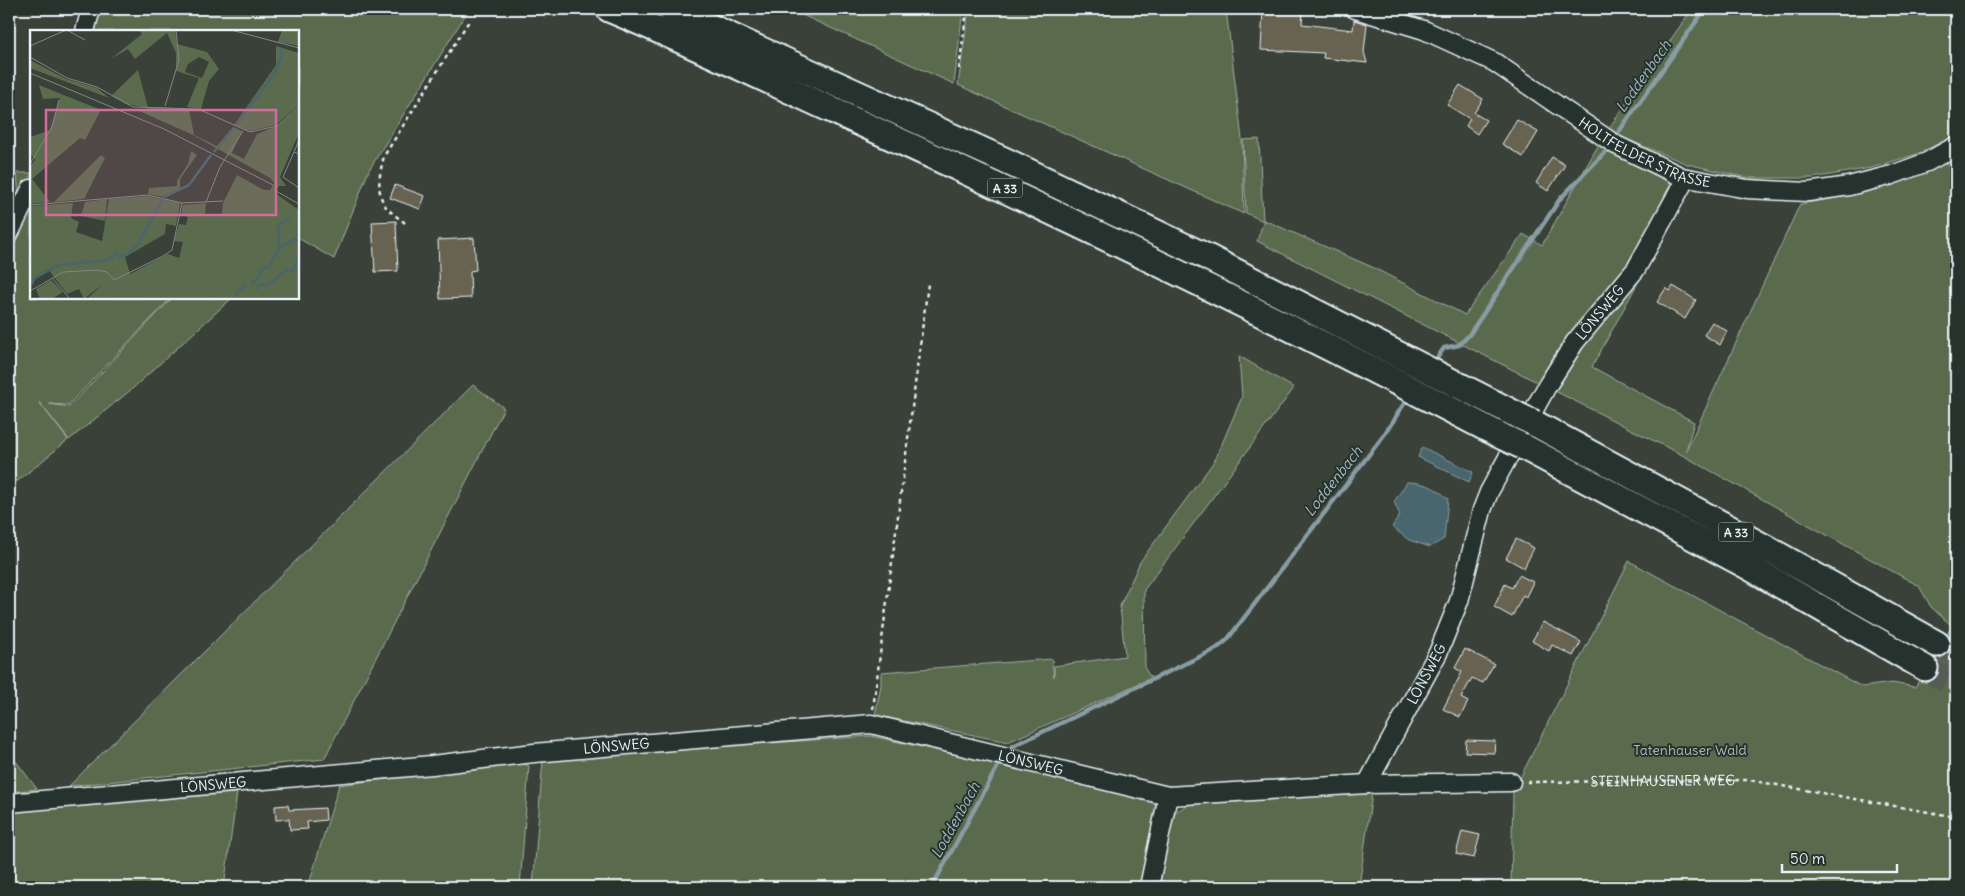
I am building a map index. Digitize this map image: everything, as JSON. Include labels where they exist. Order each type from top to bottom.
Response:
[{"type":"highway","name":"A 33","points":[[610,9],[996,184],[1193,278],[1394,379],[1749,567],[1925,668]]},
{"type":"highway","name":"A 33","points":[[671,9],[1008,162],[1207,257],[1525,419],[1766,548],[1938,644]]},
{"type":"street","points":[[85,30],[92,9]]},
{"type":"street","name":"HOLTFELDER STRASSE","points":[[1355,9],[1424,30],[1494,62],[1616,145],[1686,178],[1747,189],[1808,192],[1849,186],[1892,175],[1927,162],[1956,146]]},
{"type":"street","name":"LÖNSWEG","points":[[9,803],[432,765],[534,753],[871,724],[1168,796],[1367,784],[1438,653],[1459,601],[1482,510],[1489,492],[1556,371],[1575,342],[1636,269],[1686,178]]},
{"type":"street","points":[[9,234],[30,191]]},
{"type":"street","points":[[1367,784],[1511,782]]},
{"type":"street","points":[[1149,887],[1168,796]]},
{"type":"path","points":[[959,69],[967,9]]},
{"type":"path","points":[[405,224],[386,207],[379,192],[384,156],[469,21]]},
{"type":"path","points":[[871,724],[928,284]]},
{"type":"path","name":"STEINHAUSENER WEG","points":[[1511,782],[1749,780],[1956,817]]},
{"type":"green space","points":[[93,9],[469,9],[369,170],[334,259],[299,239],[299,30],[86,30]]},
{"type":"green space","points":[[789,9],[963,9],[954,84]]},
{"type":"green space","points":[[969,9],[1226,9],[1242,139],[1244,214],[958,85]]},
{"type":"green space","points":[[1692,9],[1956,9],[1956,135],[1917,154],[1871,168],[1812,178],[1748,178],[1687,164],[1607,131]]},
{"type":"green space","points":[[1259,139],[1263,221],[1246,213],[1243,140]]},
{"type":"green space","name":"Tatenhauser Wald","points":[[1599,144],[1673,180],[1639,250],[1654,253],[1592,367],[1694,422],[1686,451],[1800,204],[1848,196],[1894,183],[1956,154],[1956,887],[1511,887],[1513,792],[1629,561],[1862,687],[1892,683],[1915,687],[1952,626],[1931,607],[1919,586],[1684,456],[1257,241],[1264,220],[1372,267],[1465,315],[1523,234],[1542,245]]},
{"type":"green space","points":[[17,173],[30,173],[30,187],[9,230],[9,202],[19,199]]},
{"type":"green space","points":[[30,195],[30,299],[170,299],[68,405],[49,404],[69,407],[171,299],[231,299],[132,389],[69,440],[39,402],[68,440],[9,488],[9,238]]},
{"type":"green space","points":[[1239,356],[1294,388],[1144,590],[1145,669],[1151,678],[1008,742],[875,715],[881,685],[881,672],[1052,659],[1054,677],[1054,666],[1125,656],[1120,606],[1140,562],[1215,460],[1242,397]]},
{"type":"green space","points":[[473,385],[504,408],[324,759],[69,786]]},
{"type":"green space","points":[[871,736],[1145,796],[1158,808],[1139,887],[533,887],[543,759]]},
{"type":"green space","points":[[9,752],[37,789],[9,792]]},
{"type":"green space","points":[[521,762],[529,766],[520,887],[308,887],[339,785]]},
{"type":"green space","points":[[237,793],[224,887],[9,887],[9,813],[92,804]]},
{"type":"green space","points":[[1372,793],[1359,887],[1156,887],[1170,815],[1193,802]]},
{"type":"water","points":[[1422,447],[1473,472],[1469,482],[1418,457]]},
{"type":"water","points":[[1407,482],[1429,486],[1439,491],[1448,499],[1444,539],[1430,547],[1409,540],[1392,527],[1400,515],[1394,502]]},
{"type":"building","points":[[1263,9],[1303,9],[1302,24],[1353,30],[1354,20],[1367,24],[1364,52],[1367,63],[1323,58],[1324,53],[1261,50]]},
{"type":"building","points":[[1460,85],[1483,99],[1474,113],[1486,120],[1477,134],[1466,126],[1470,119],[1447,105]]},
{"type":"building","points":[[1517,120],[1538,132],[1523,157],[1502,144]]},
{"type":"building","points":[[1552,157],[1565,165],[1548,191],[1536,183]]},
{"type":"building","points":[[395,185],[425,196],[420,209],[390,198]]},
{"type":"building","points":[[396,221],[398,271],[375,272],[372,222]]},
{"type":"building","points":[[474,238],[476,270],[470,271],[471,298],[440,299],[438,240]]},
{"type":"building","points":[[1673,286],[1696,300],[1685,319],[1657,302],[1666,288],[1670,291]]},
{"type":"building","points":[[1712,322],[1727,331],[1720,345],[1704,335]]},
{"type":"building","points":[[1516,539],[1534,548],[1524,568],[1506,558]]},
{"type":"building","points":[[1519,575],[1533,582],[1526,597],[1523,595],[1512,617],[1494,607],[1505,584],[1512,588]]},
{"type":"building","points":[[1543,622],[1581,642],[1573,656],[1552,645],[1549,651],[1532,641]]},
{"type":"building","points":[[1465,649],[1494,664],[1483,683],[1472,678],[1461,698],[1468,702],[1460,717],[1443,709],[1462,672],[1455,668]]},
{"type":"building","points":[[1466,740],[1495,741],[1494,753],[1465,752]]},
{"type":"building","points":[[288,805],[289,810],[325,808],[326,820],[307,822],[308,829],[290,830],[289,819],[276,820],[275,806]]},
{"type":"building","points":[[1462,831],[1480,835],[1474,858],[1456,854]]},
{"type":"waterway","name":"Loddenbach","points":[[1618,133],[1705,9]]},
{"type":"waterway","name":"Loddenbach","points":[[1433,364],[1444,348],[1459,345],[1469,335],[1560,199],[1604,153]]},
{"type":"waterway","name":"Loddenbach","points":[[1013,746],[1216,649],[1227,640],[1384,435],[1409,396]]},
{"type":"waterway","name":"Loddenbach","points":[[932,887],[999,764]]},
{"type":"tunnel","points":[[1937,644],[1956,654]]},
{"type":"tunnel","points":[[1925,668],[1956,685]]}]
